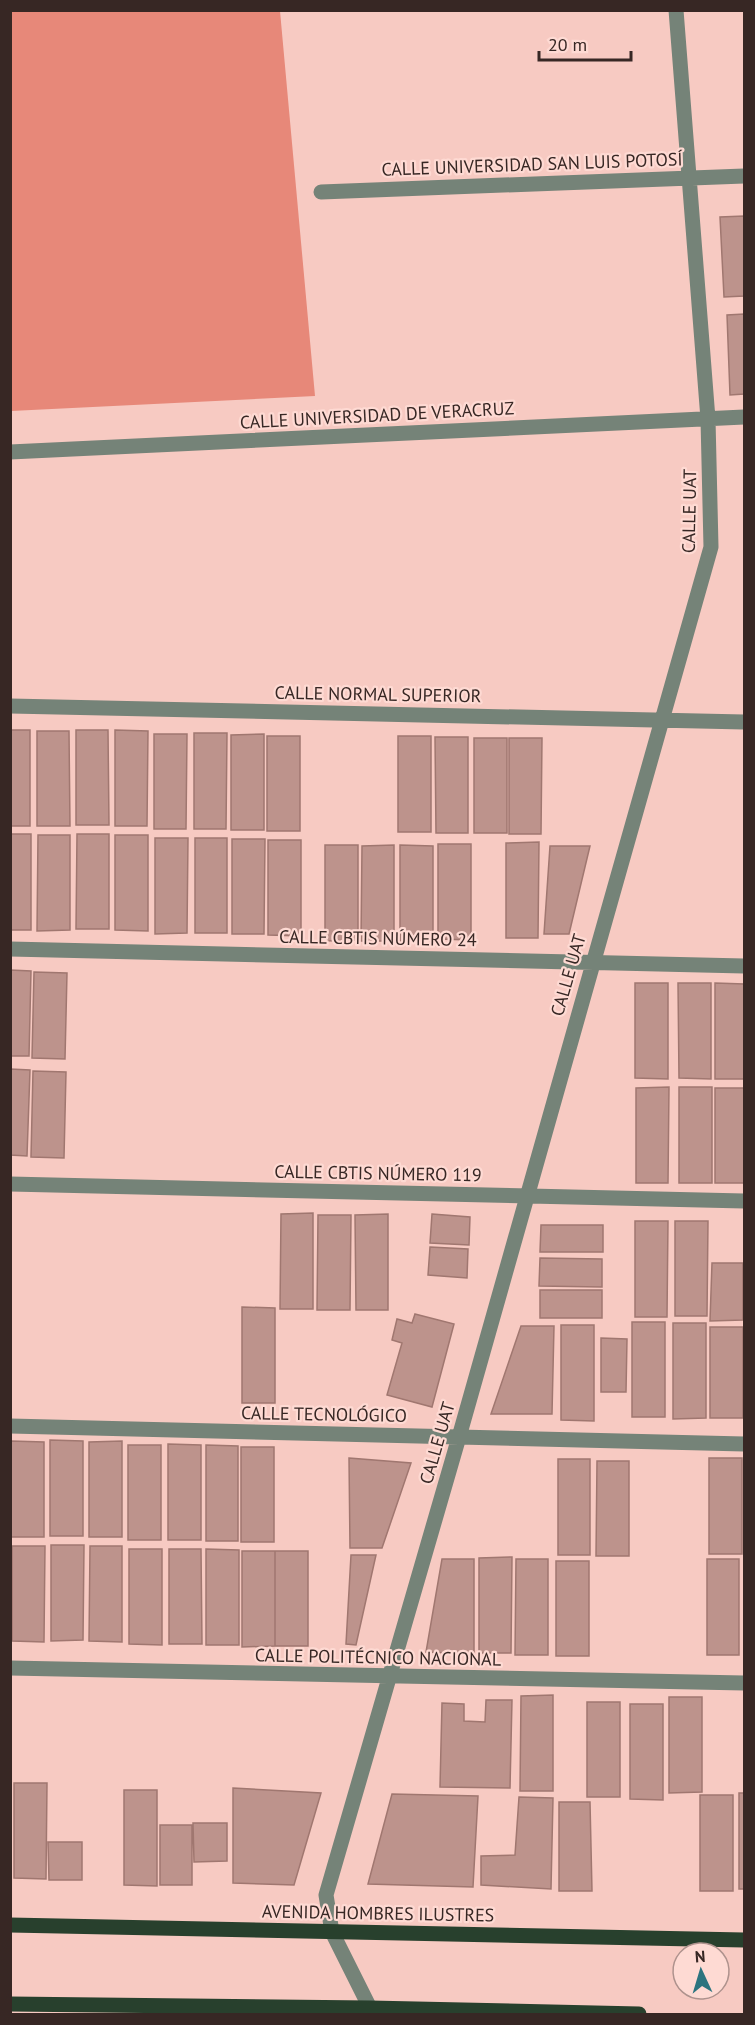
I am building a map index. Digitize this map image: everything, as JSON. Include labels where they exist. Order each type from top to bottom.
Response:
[{"type":"main road","name":"AVENIDA HOMBRES ILUSTRES","points":[[10,1925],[744,1940]]},
{"type":"main road","points":[[10,2004],[639,2014]]},
{"type":"street","name":"CALLE UAT","points":[[370,2011],[332,1932],[326,1895],[459,1437],[711,547],[708,419],[676,10]]},
{"type":"street","name":"CALLE UNIVERSIDAD SAN LUIS POTOSÍ","points":[[321,192],[744,176]]},
{"type":"street","name":"CALLE UNIVERSIDAD DE VERACRUZ","points":[[10,452],[744,417]]},
{"type":"street","name":"CALLE NORMAL SUPERIOR","points":[[10,706],[744,722]]},
{"type":"street","name":"CALLE CBTIS NÚMERO 24","points":[[10,949],[744,966]]},
{"type":"street","name":"CALLE CBTIS NÚMERO 119","points":[[10,1184],[744,1201]]},
{"type":"street","name":"CALLE TECNOLÓGICO","points":[[10,1426],[744,1444]]},
{"type":"street","name":"CALLE POLITÉCNICO NACIONAL","points":[[10,1668],[744,1683]]},
{"type":"shaded area","points":[[11,10],[280,11],[315,396],[11,411]]},
{"type":"building","points":[[744,216],[744,296],[724,297],[720,217]]},
{"type":"building","points":[[744,314],[744,394],[730,395],[727,315]]},
{"type":"building","points":[[10,730],[30,730],[30,826],[10,826]]},
{"type":"building","points":[[76,730],[108,730],[109,825],[76,825]]},
{"type":"building","points":[[115,730],[148,731],[147,826],[115,826]]},
{"type":"building","points":[[37,731],[69,731],[70,826],[37,826]]},
{"type":"building","points":[[194,733],[227,733],[226,829],[194,829]]},
{"type":"building","points":[[154,734],[187,734],[186,829],[154,829]]},
{"type":"building","points":[[264,734],[264,830],[231,830],[231,735]]},
{"type":"building","points":[[267,736],[300,736],[300,831],[267,831]]},
{"type":"building","points":[[398,736],[431,736],[431,832],[398,832]]},
{"type":"building","points":[[435,737],[468,737],[468,833],[436,833]]},
{"type":"building","points":[[474,738],[507,738],[507,833],[474,833]]},
{"type":"building","points":[[509,738],[542,738],[541,834],[509,834]]},
{"type":"building","points":[[10,834],[31,834],[31,930],[10,930]]},
{"type":"building","points":[[77,834],[109,834],[109,929],[76,929]]},
{"type":"building","points":[[38,835],[70,835],[70,930],[37,931]]},
{"type":"building","points":[[115,835],[148,835],[148,931],[115,930]]},
{"type":"building","points":[[155,838],[188,838],[187,933],[155,934]]},
{"type":"building","points":[[195,838],[227,838],[227,933],[195,933]]},
{"type":"building","points":[[232,839],[265,839],[264,934],[232,934]]},
{"type":"building","points":[[268,840],[301,840],[301,936],[268,935]]},
{"type":"building","points":[[539,842],[538,938],[506,938],[506,843]]},
{"type":"building","points":[[438,844],[471,844],[471,940],[438,939]]},
{"type":"building","points":[[325,845],[358,845],[358,940],[325,941]]},
{"type":"building","points":[[394,845],[394,941],[361,941],[362,846]]},
{"type":"building","points":[[400,845],[433,846],[433,941],[400,941]]},
{"type":"building","points":[[550,846],[590,846],[569,934],[544,934]]},
{"type":"building","points":[[10,970],[31,971],[29,1056],[10,1056]]},
{"type":"building","points":[[34,972],[67,973],[65,1059],[32,1058]]},
{"type":"building","points":[[635,983],[668,983],[668,1079],[635,1078]]},
{"type":"building","points":[[678,983],[711,983],[711,1079],[679,1078]]},
{"type":"building","points":[[715,983],[744,984],[744,1079],[715,1079]]},
{"type":"building","points":[[10,1069],[30,1070],[27,1156],[10,1155]]},
{"type":"building","points":[[33,1071],[66,1072],[64,1158],[31,1157]]},
{"type":"building","points":[[669,1087],[668,1183],[636,1183],[636,1088]]},
{"type":"building","points":[[679,1087],[712,1087],[712,1183],[679,1183]]},
{"type":"building","points":[[715,1088],[744,1088],[744,1183],[715,1183]]},
{"type":"building","points":[[313,1213],[313,1309],[280,1309],[281,1214]]},
{"type":"building","points":[[388,1214],[388,1310],[356,1310],[355,1215]]},
{"type":"building","points":[[432,1214],[470,1217],[469,1245],[430,1243]]},
{"type":"building","points":[[318,1215],[351,1215],[350,1310],[317,1310]]},
{"type":"building","points":[[635,1221],[668,1221],[667,1317],[635,1317]]},
{"type":"building","points":[[675,1221],[708,1221],[707,1316],[675,1316]]},
{"type":"building","points":[[541,1225],[603,1225],[603,1252],[540,1252]]},
{"type":"building","points":[[430,1247],[468,1249],[467,1278],[428,1275]]},
{"type":"building","points":[[540,1258],[602,1259],[602,1287],[539,1286]]},
{"type":"building","points":[[712,1263],[743,1263],[743,1320],[710,1321]]},
{"type":"building","points":[[540,1290],[602,1290],[602,1318],[540,1318]]},
{"type":"building","points":[[242,1307],[275,1308],[275,1403],[242,1403]]},
{"type":"building","points":[[415,1314],[454,1324],[432,1407],[387,1395],[402,1343],[392,1340],[397,1319],[412,1323]]},
{"type":"building","points":[[632,1322],[665,1322],[665,1417],[632,1417]]},
{"type":"building","points":[[673,1323],[706,1323],[706,1418],[673,1419]]},
{"type":"building","points":[[561,1325],[594,1325],[594,1421],[561,1420]]},
{"type":"building","points":[[521,1326],[554,1326],[552,1414],[491,1414]]},
{"type":"building","points":[[710,1327],[743,1327],[743,1418],[710,1418]]},
{"type":"building","points":[[601,1338],[627,1339],[626,1392],[601,1392]]},
{"type":"building","points":[[50,1440],[83,1441],[83,1536],[50,1536]]},
{"type":"building","points":[[11,1441],[44,1442],[44,1537],[11,1537]]},
{"type":"building","points":[[122,1441],[122,1537],[89,1537],[89,1442]]},
{"type":"building","points":[[168,1444],[201,1445],[201,1540],[168,1540]]},
{"type":"building","points":[[128,1445],[161,1445],[161,1540],[128,1540]]},
{"type":"building","points":[[206,1445],[238,1446],[238,1541],[206,1541]]},
{"type":"building","points":[[241,1447],[274,1447],[274,1542],[241,1542]]},
{"type":"building","points":[[349,1458],[411,1463],[382,1548],[350,1548]]},
{"type":"building","points":[[709,1458],[742,1458],[742,1554],[709,1554]]},
{"type":"building","points":[[558,1459],[590,1459],[590,1555],[558,1555]]},
{"type":"building","points":[[597,1461],[629,1461],[629,1556],[596,1556]]},
{"type":"building","points":[[51,1545],[84,1545],[83,1640],[51,1641]]},
{"type":"building","points":[[12,1546],[45,1546],[44,1642],[12,1641]]},
{"type":"building","points":[[90,1546],[122,1546],[122,1642],[89,1641]]},
{"type":"building","points":[[129,1549],[162,1549],[162,1645],[129,1644]]},
{"type":"building","points":[[169,1549],[201,1549],[202,1644],[169,1644]]},
{"type":"building","points":[[206,1549],[239,1550],[239,1645],[206,1645]]},
{"type":"building","points":[[242,1551],[275,1551],[275,1646],[242,1647]]},
{"type":"building","points":[[275,1551],[308,1551],[308,1646],[275,1646]]},
{"type":"building","points":[[351,1555],[376,1555],[356,1645],[346,1644]]},
{"type":"building","points":[[512,1557],[511,1653],[479,1653],[479,1558]]},
{"type":"building","points":[[442,1559],[474,1559],[474,1654],[426,1652]]},
{"type":"building","points":[[516,1559],[548,1559],[548,1655],[515,1655]]},
{"type":"building","points":[[707,1559],[739,1559],[739,1655],[707,1655]]},
{"type":"building","points":[[556,1561],[589,1561],[589,1656],[556,1656]]},
{"type":"building","points":[[553,1695],[553,1791],[520,1791],[521,1696]]},
{"type":"building","points":[[669,1697],[702,1697],[702,1792],[669,1793]]},
{"type":"building","points":[[486,1700],[512,1700],[510,1788],[440,1787],[442,1703],[464,1704],[464,1721],[485,1722]]},
{"type":"building","points":[[587,1702],[620,1702],[620,1797],[587,1797]]},
{"type":"building","points":[[630,1704],[663,1704],[663,1800],[630,1799]]},
{"type":"building","points":[[14,1783],[47,1783],[46,1879],[14,1878]]},
{"type":"building","points":[[233,1788],[321,1793],[294,1885],[233,1883]]},
{"type":"building","points":[[124,1790],[157,1790],[157,1886],[124,1885]]},
{"type":"building","points":[[739,1793],[744,1793],[744,1889],[739,1889]]},
{"type":"building","points":[[392,1794],[478,1796],[473,1887],[368,1884]]},
{"type":"building","points":[[700,1795],[733,1795],[733,1891],[700,1891]]},
{"type":"building","points":[[519,1797],[553,1798],[551,1889],[481,1885],[481,1856],[515,1855]]},
{"type":"building","points":[[559,1802],[590,1802],[592,1891],[559,1891]]},
{"type":"building","points":[[193,1823],[227,1823],[227,1861],[194,1862]]},
{"type":"building","points":[[160,1825],[192,1825],[192,1885],[160,1885]]},
{"type":"building","points":[[48,1842],[82,1842],[82,1880],[49,1880]]}]
